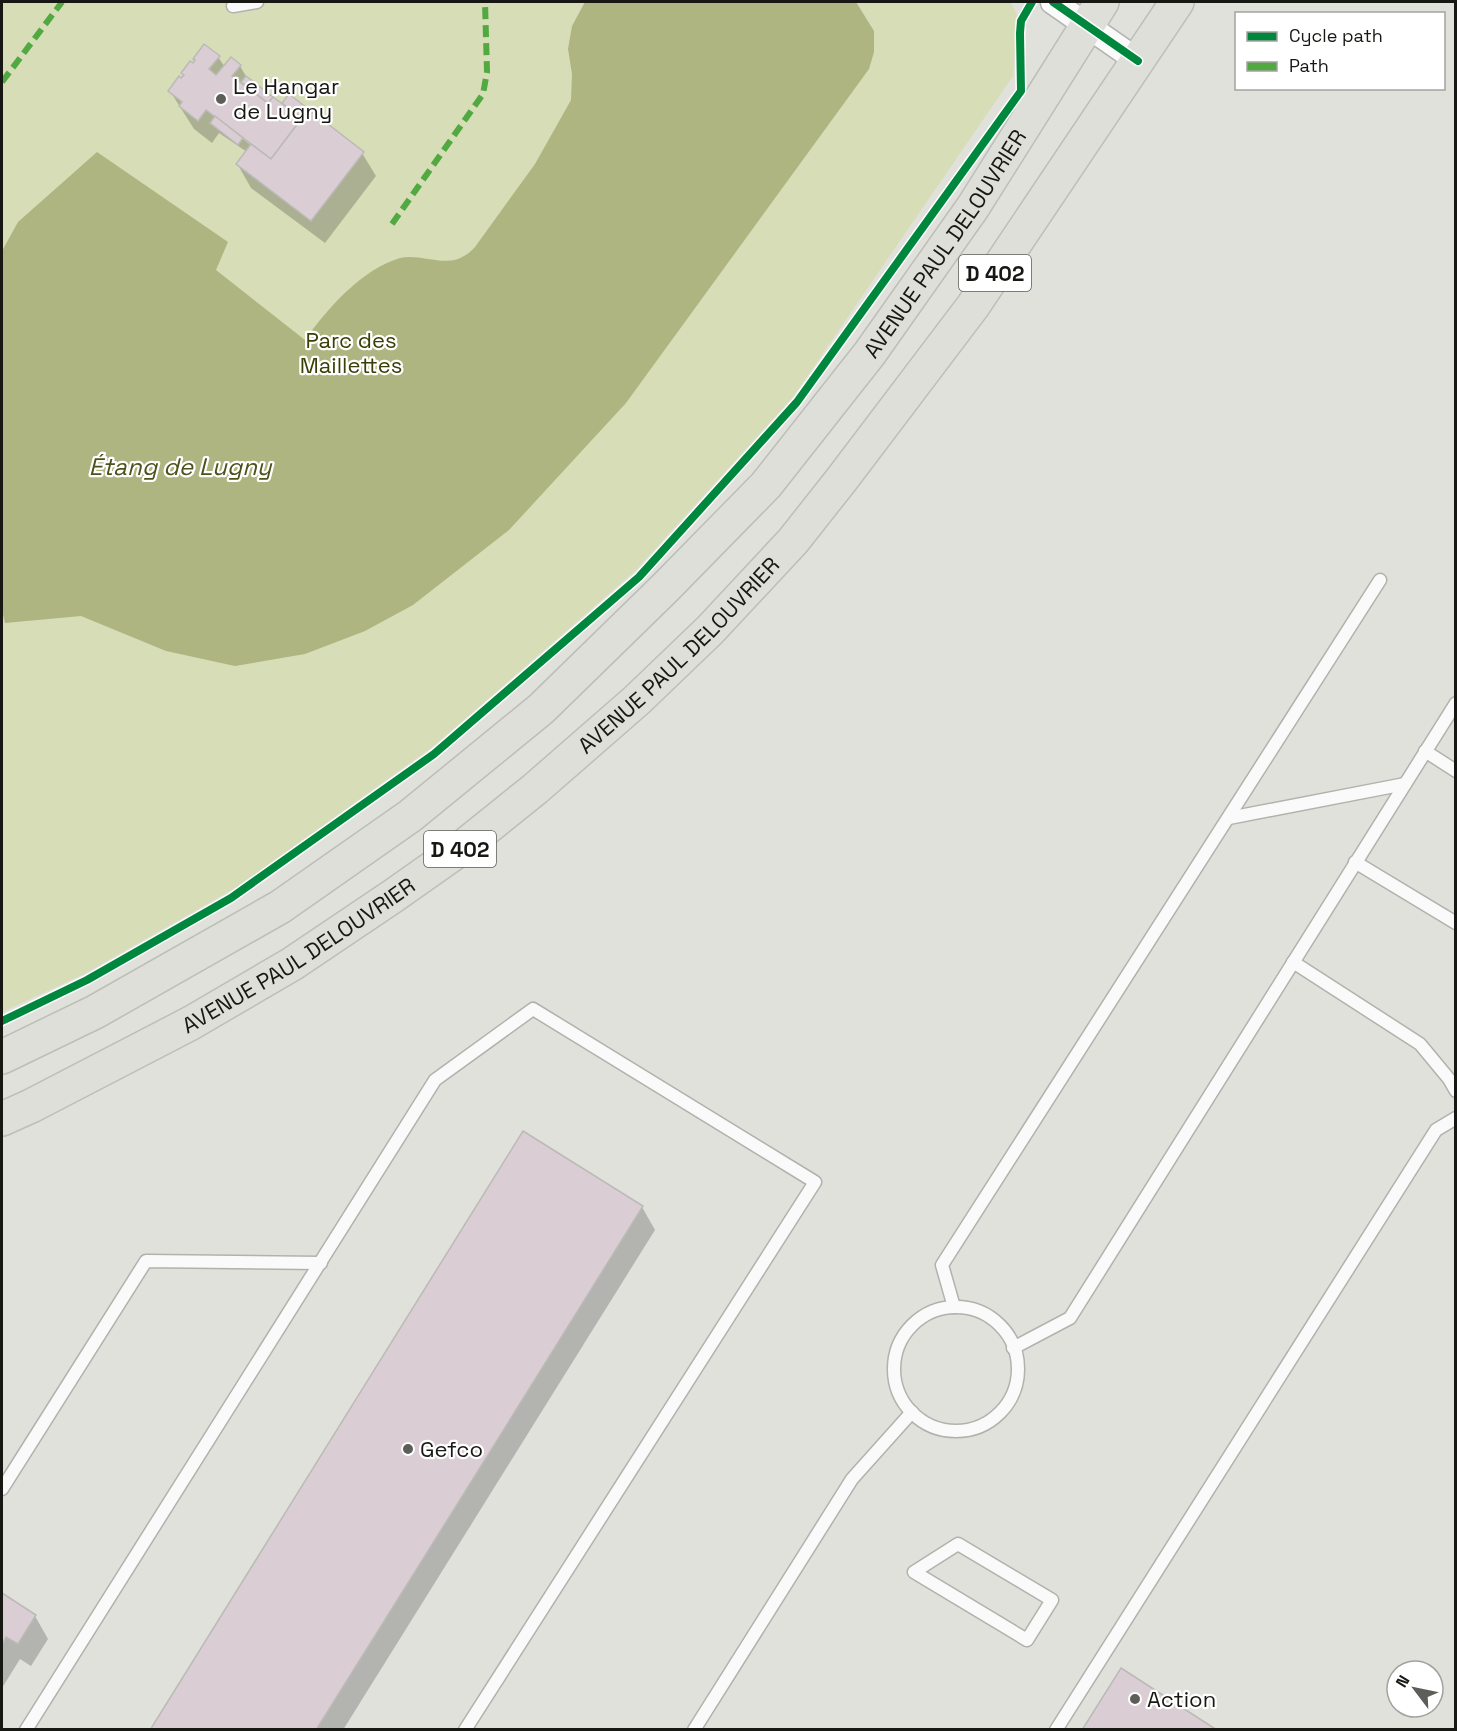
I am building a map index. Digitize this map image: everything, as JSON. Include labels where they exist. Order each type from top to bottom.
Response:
[{"type":"main road","name":"AVENUE PAUL DELOUVRIER","points":[[2,1119],[191,1023],[292,964],[464,846],[535,789],[637,700],[710,630],[793,541],[842,479],[973,306],[1177,2]]},
{"type":"main road","name":"AVENUE PAUL DELOUVRIER","points":[[2,1057],[95,1012],[280,907],[410,816],[541,710],[774,476],[870,353],[959,227],[1094,14]]},
{"type":"street","points":[[1053,2],[1094,14],[1138,61]]},
{"type":"lane","points":[[233,6],[257,2]]},
{"type":"lane","points":[[954,1307],[942,1265],[1380,580]]},
{"type":"lane","points":[[1013,1348],[1070,1318],[1455,703]]},
{"type":"lane","points":[[1425,751],[1455,771]]},
{"type":"lane","points":[[1229,818],[1405,784]]},
{"type":"lane","points":[[1355,862],[1455,923]]},
{"type":"lane","points":[[1293,962],[1420,1044],[1449,1079],[1455,1091]]},
{"type":"lane","points":[[26,1730],[435,1080],[533,1009],[815,1182],[465,1730]]},
{"type":"lane","points":[[1056,1730],[1436,1130],[1455,1118]]},
{"type":"lane","points":[[2,1489],[146,1261],[321,1263]]},
{"type":"lane","points":[[954,1307],[975,1310],[994,1320],[1008,1336],[1013,1348],[1017,1356],[1018,1377],[1011,1398],[998,1415],[980,1426],[960,1431],[938,1429],[920,1420],[904,1405],[896,1388],[893,1369],[897,1350],[905,1333],[935,1310],[954,1307]]},
{"type":"lane","points":[[694,1730],[852,1479],[912,1412]]},
{"type":"lane","points":[[958,1544],[1052,1600],[1027,1640],[914,1572],[958,1544]]},
{"type":"green space","name":"Parc des Maillettes","points":[[2,2],[1011,2],[1017,15],[1013,76],[793,397],[635,571],[435,745],[237,887],[84,974],[2,1012]]},
{"type":"water","name":"Étang de Lugny","points":[[585,2],[856,2],[874,31],[874,52],[869,69],[626,403],[509,530],[413,605],[365,631],[305,654],[235,666],[166,651],[81,616],[5,623],[2,610],[2,251],[18,222],[97,152],[228,242],[216,270],[305,340],[335,303],[359,281],[386,263],[408,257],[449,261],[467,254],[475,247],[535,164],[571,100],[572,74],[568,49],[572,26]]},
{"type":"building","name":"Le Hangar de Lugny","points":[[204,44],[220,56],[209,69],[216,75],[231,57],[241,65],[232,76],[268,103],[273,97],[302,118],[271,159],[206,110],[198,121],[179,106],[182,102],[168,91],[179,76],[181,78],[184,75],[181,73],[190,61],[193,63],[195,60],[193,59]]},
{"type":"building","points":[[246,76],[273,97],[268,103],[241,82]]},
{"type":"building","points":[[289,94],[364,152],[311,221],[236,164],[251,144],[271,159],[302,118],[282,103]]},
{"type":"building","points":[[215,116],[243,138],[238,145],[210,123]]},
{"type":"building","name":"Gefco","points":[[523,1131],[643,1206],[316,1730],[150,1730]]},
{"type":"building","points":[[2,1593],[36,1615],[18,1644],[6,1637],[2,1645]]},
{"type":"building","name":"Action","points":[[1121,1668],[1217,1730],[1082,1730]]},
{"type":"marked path","points":[[2,82],[62,2]]},
{"type":"marked path","points":[[392,224],[483,94],[487,72],[485,2]]},
{"type":"cycle path","points":[[2,1021],[87,980],[231,898],[434,754],[639,577],[797,402],[1021,91],[1021,21],[1032,2]]},
{"type":"cycle path","points":[[1053,2],[1138,61]]},
{"type":"place","name":"Le Hangar de Lugny","points":[[221,99]]},
{"type":"place","name":"Gefco","points":[[408,1449]]},
{"type":"place","name":"Action","points":[[1135,1699]]}]
